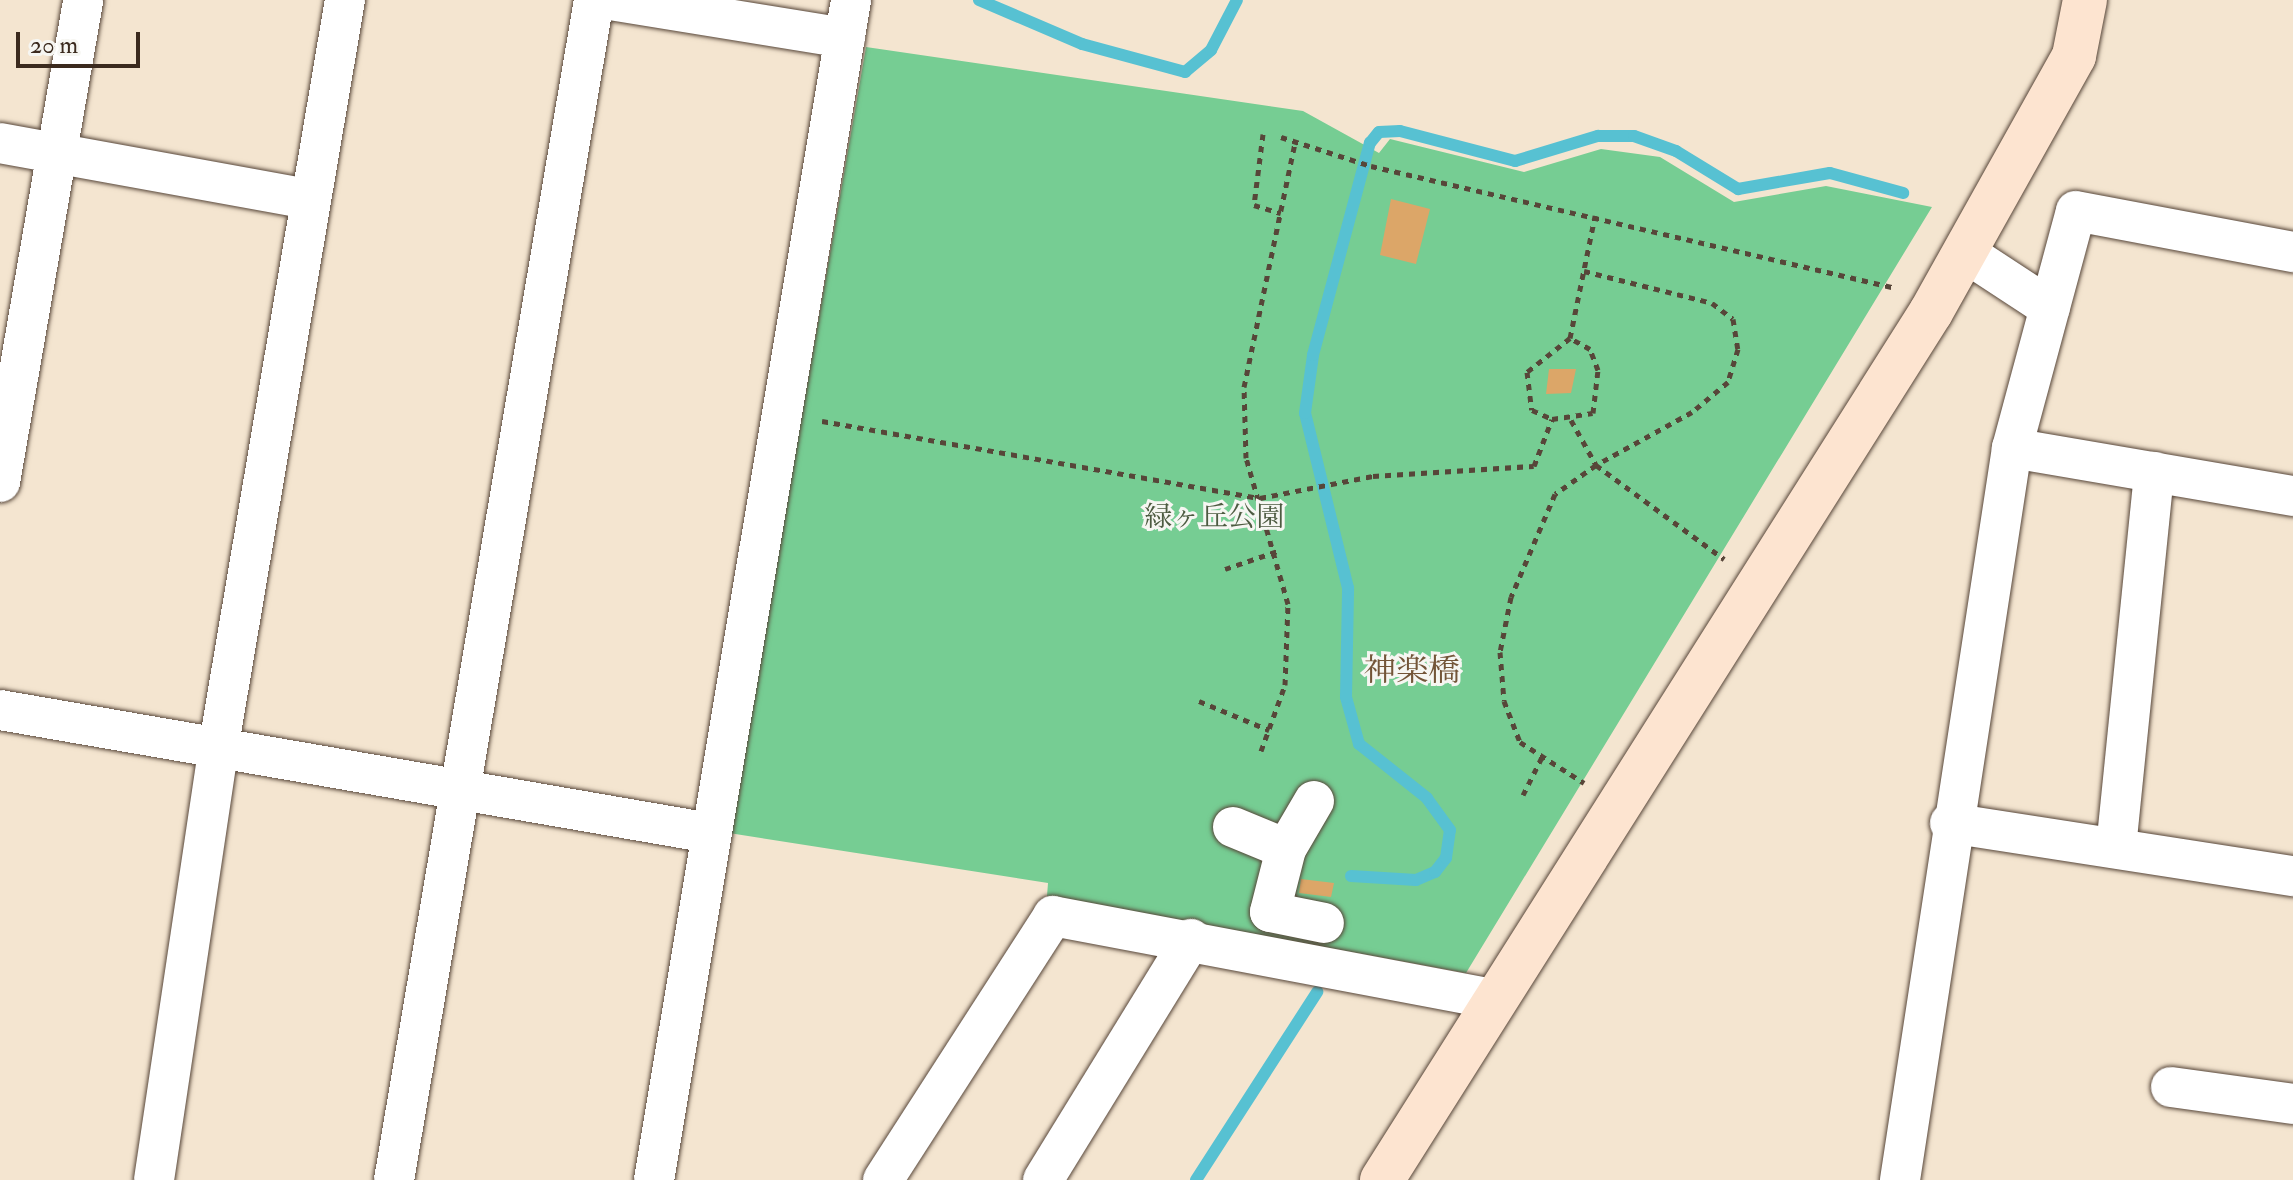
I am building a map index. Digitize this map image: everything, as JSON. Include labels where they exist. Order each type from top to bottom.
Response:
[{"type":"street","points":[[0,482],[83,0]]},
{"type":"street","points":[[154,1180],[218,750],[307,199],[345,0]]},
{"type":"street","points":[[394,1180],[594,0]]},
{"type":"street","points":[[610,0],[848,19],[654,1180]]},
{"type":"street","points":[[1382,1180],[1492,999],[1940,298],[2074,56],[2085,0]]},
{"type":"street","points":[[0,143],[307,199]]},
{"type":"street","points":[[1900,1180],[1950,823],[2012,448],[2076,211],[2293,252]]},
{"type":"street","points":[[1966,253],[2050,308]]},
{"type":"street","points":[[2012,448],[2293,496]]},
{"type":"street","points":[[2116,848],[2154,472]]},
{"type":"street","points":[[0,710],[460,794],[710,833]]},
{"type":"street","points":[[1314,801],[1286,849],[1270,912],[1324,923]]},
{"type":"street","points":[[1950,823],[2293,876]]},
{"type":"street","points":[[1233,827],[1286,849]]},
{"type":"street","points":[[883,1180],[1053,916],[1191,939],[1492,999]]},
{"type":"street","points":[[1043,1180],[1191,939]]},
{"type":"street","points":[[2171,1087],[2293,1104]]},
{"type":"path","points":[[1263,134],[1254,205],[1281,213]]},
{"type":"path","points":[[1281,137],[1371,166],[1940,298]]},
{"type":"path","points":[[1261,751],[1285,685],[1288,604],[1278,551],[1246,458],[1244,387],[1295,142]]},
{"type":"path","points":[[1570,338],[1590,349],[1598,370],[1593,413],[1571,420],[1552,419],[1532,410],[1527,372],[1570,338],[1595,216]]},
{"type":"path","points":[[1584,271],[1712,303],[1733,319],[1738,349],[1728,382],[1692,412],[1596,465],[1555,494],[1511,597],[1500,652],[1520,742],[1617,803]]},
{"type":"path","points":[[782,413],[1260,498],[1335,481],[1534,466],[1552,419]]},
{"type":"path","points":[[1571,420],[1596,465],[1757,584]]},
{"type":"path","points":[[1225,569],[1278,551]]},
{"type":"path","points":[[1199,701],[1269,730]]},
{"type":"path","points":[[1523,795],[1542,757]]},
{"type":"green space","name":"緑ヶ丘公園","points":[[866,47],[1303,111],[1379,153],[1390,139],[1524,172],[1601,149],[1660,157],[1734,202],[1826,186],[1932,207],[1466,973],[1047,896],[1048,883],[729,833]]},
{"type":"building","points":[[1391,199],[1430,209],[1416,264],[1380,255]]},
{"type":"building","points":[[1549,369],[1576,369],[1571,393],[1546,394]]},
{"type":"building","points":[[1301,879],[1334,883],[1331,897],[1299,893]]},
{"type":"waterway","points":[[979,0],[1082,44],[1185,72],[1211,50],[1237,0]]},
{"type":"waterway","points":[[1351,876],[1416,880],[1435,872],[1446,858],[1450,830],[1427,798],[1359,744],[1346,697],[1348,588],[1305,413],[1313,355],[1370,143],[1379,132],[1400,131],[1515,161],[1598,136],[1634,136],[1676,151],[1738,189],[1830,173],[1903,193]]},
{"type":"waterway","points":[[1196,1180],[1317,992]]},
{"type":"district","name":"神楽橋","points":[[1412,671]]}]
